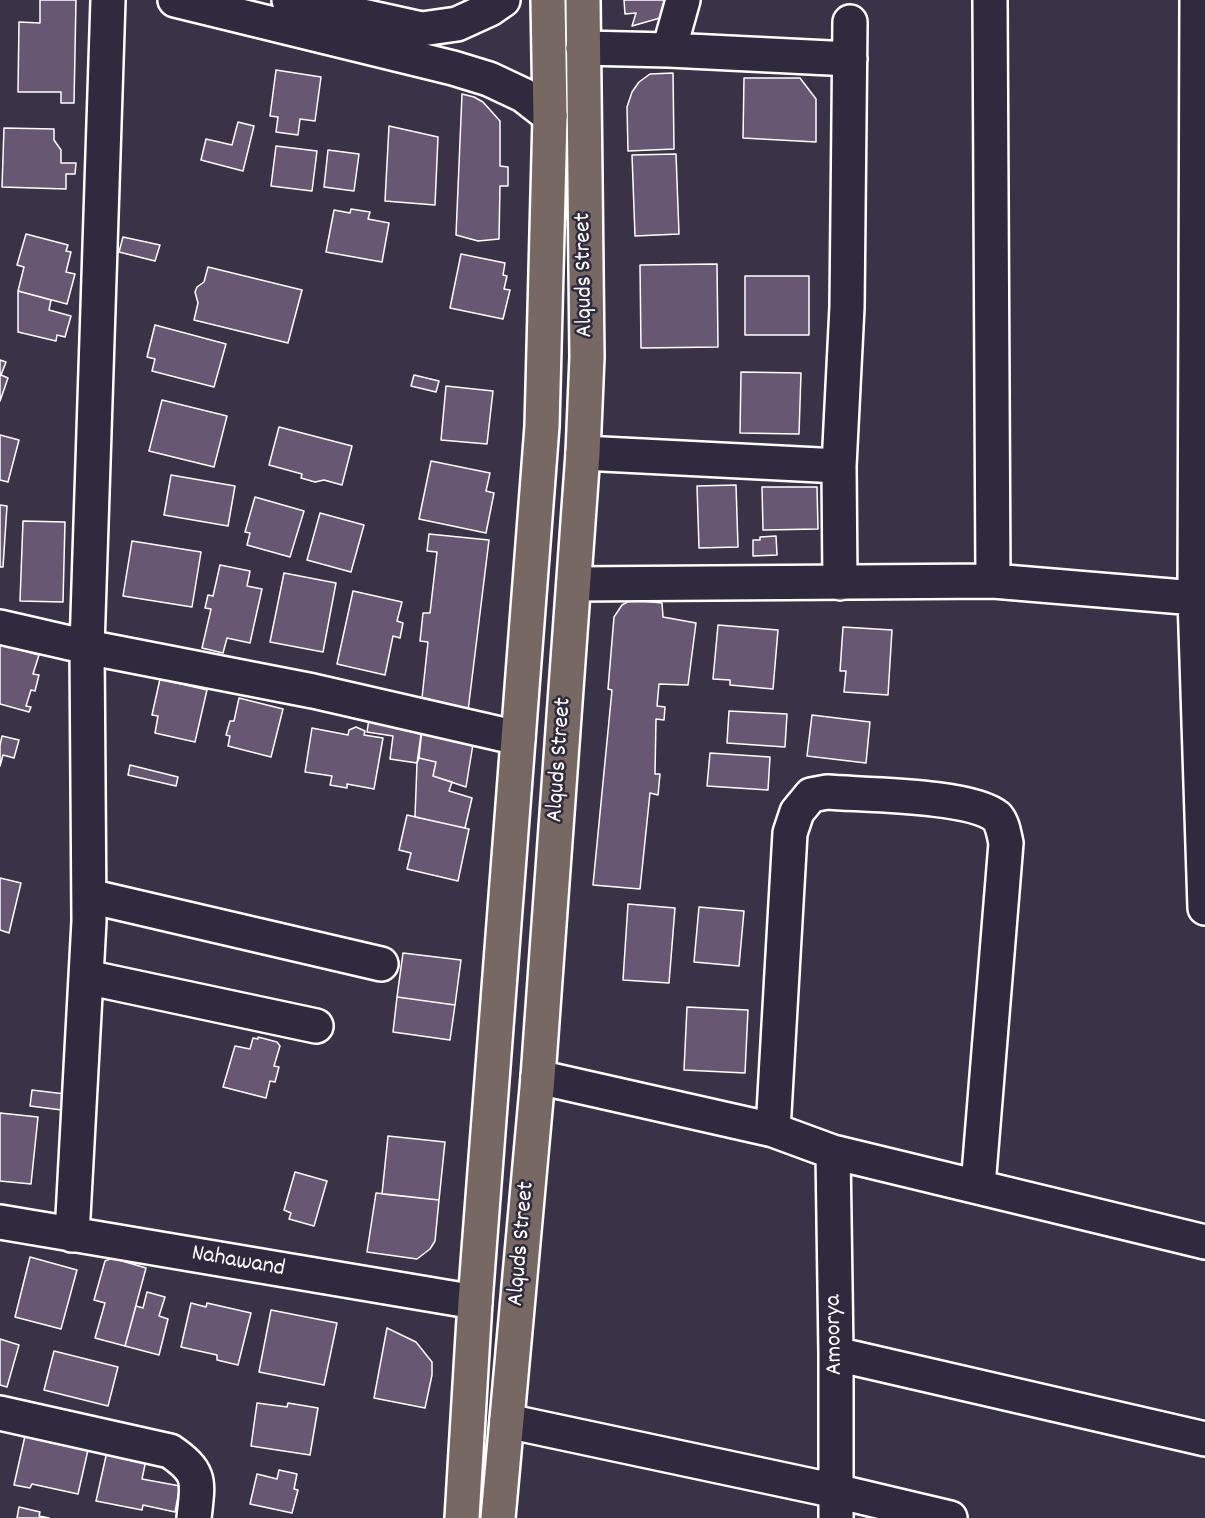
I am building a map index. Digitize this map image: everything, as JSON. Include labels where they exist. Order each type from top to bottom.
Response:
[{"type":"main road","name":"Alquds Street","points":[[462,1518],[475,1302],[542,426],[550,116],[548,0]]},
{"type":"main road","name":"Alquds Street","points":[[498,1518],[538,1077],[583,453],[587,357],[583,0]]},
{"type":"street","points":[[72,1235],[89,896],[87,647],[108,0]]},
{"type":"street","points":[[175,0],[453,68],[489,79],[523,95],[550,116]]},
{"type":"street","points":[[289,0],[422,29],[457,24],[490,9],[502,0]]},
{"type":"street","points":[[669,50],[683,0]]},
{"type":"street","points":[[990,0],[993,581]]},
{"type":"street","points":[[1197,0],[1201,145],[1201,424],[1195,598],[1205,908]]},
{"type":"street","points":[[840,583],[839,466],[847,307],[850,22]]},
{"type":"street","points":[[584,48],[850,59]]},
{"type":"street","points":[[583,453],[839,466]]},
{"type":"street","points":[[574,584],[993,581],[1195,598]]},
{"type":"street","points":[[0,627],[87,647],[313,691],[518,738]]},
{"type":"street","points":[[773,1130],[790,833],[796,812],[811,795],[827,792],[954,801],[977,806],[997,818],[1003,828],[1006,843],[978,1186]]},
{"type":"street","points":[[89,896],[381,964]]},
{"type":"street","points":[[86,977],[316,1026]]},
{"type":"street","points":[[538,1077],[773,1130],[833,1152],[1205,1242]]},
{"type":"street","name":"Amoorya","points":[[833,1152],[836,1504]]},
{"type":"street","name":"Nahawand","points":[[0,1222],[475,1302]]},
{"type":"street","points":[[836,1354],[1205,1438]]},
{"type":"street","points":[[0,1413],[170,1451],[194,1471],[197,1486],[194,1518]]},
{"type":"street","points":[[507,1421],[836,1504],[950,1518]]},
{"type":"building","points":[[40,0],[76,0],[74,103],[61,103],[61,92],[18,92],[19,22],[40,23]]},
{"type":"building","points":[[624,0],[666,0],[660,18],[632,26],[636,13],[625,14]]},
{"type":"building","points":[[276,70],[321,77],[315,121],[300,119],[298,135],[276,132],[278,117],[270,116]]},
{"type":"building","points":[[673,73],[674,149],[628,151],[627,107],[632,92],[639,82],[650,74]]},
{"type":"building","points":[[744,78],[800,78],[816,99],[816,142],[743,138]]},
{"type":"building","points":[[462,94],[483,102],[500,121],[500,166],[508,167],[508,186],[500,186],[499,239],[478,241],[456,235]]},
{"type":"building","points":[[238,122],[254,126],[243,171],[201,160],[206,139],[232,145]]},
{"type":"building","points":[[389,126],[438,137],[435,205],[385,201]]},
{"type":"building","points":[[4,128],[54,129],[54,140],[61,150],[61,163],[76,163],[75,174],[66,174],[66,189],[2,187]]},
{"type":"building","points":[[276,146],[317,151],[312,191],[271,186]]},
{"type":"building","points":[[328,150],[359,154],[354,191],[324,187]]},
{"type":"building","points":[[676,154],[679,234],[635,236],[632,155]]},
{"type":"building","points":[[351,209],[370,212],[368,219],[389,223],[382,262],[326,252],[334,210],[350,213]]},
{"type":"building","points":[[26,234],[68,245],[66,251],[71,252],[66,272],[75,274],[67,304],[18,291],[24,267],[17,265]]},
{"type":"building","points":[[123,237],[160,245],[155,261],[119,252]]},
{"type":"building","points":[[461,254],[505,263],[503,275],[507,276],[504,289],[510,290],[503,319],[450,308]]},
{"type":"building","points":[[717,264],[718,347],[641,348],[640,265]]},
{"type":"building","points":[[208,267],[302,290],[288,343],[194,320],[198,303],[195,292],[197,287],[204,282]]},
{"type":"building","points":[[745,276],[809,276],[809,335],[745,335]]},
{"type":"building","points":[[18,291],[51,300],[49,310],[71,316],[65,337],[57,335],[56,341],[18,332]]},
{"type":"building","points":[[155,325],[226,344],[214,387],[152,371],[155,359],[147,357]]},
{"type":"building","points":[[0,360],[6,362],[1,375],[8,378],[0,401]]},
{"type":"building","points":[[741,372],[801,373],[799,434],[740,433]]},
{"type":"building","points":[[414,375],[439,381],[436,392],[411,386]]},
{"type":"building","points":[[446,386],[493,391],[487,444],[441,440]]},
{"type":"building","points":[[162,400],[227,416],[214,467],[149,451]]},
{"type":"building","points":[[279,427],[352,446],[342,485],[324,480],[315,482],[301,478],[302,474],[269,465]]},
{"type":"building","points":[[0,435],[19,440],[8,482],[0,480]]},
{"type":"building","points":[[431,461],[490,473],[486,491],[494,493],[486,533],[419,519]]},
{"type":"building","points":[[171,475],[235,486],[228,526],[164,515]]},
{"type":"building","points":[[736,485],[738,547],[699,548],[697,486]]},
{"type":"building","points":[[762,487],[817,487],[818,529],[763,530]]},
{"type":"building","points":[[255,497],[304,511],[290,557],[247,545],[250,533],[245,532]]},
{"type":"building","points":[[0,505],[7,506],[3,567],[0,567]]},
{"type":"building","points":[[320,513],[364,525],[351,572],[307,560]]},
{"type":"building","points":[[23,521],[65,522],[63,602],[20,601]]},
{"type":"building","points":[[429,534],[489,540],[467,719],[414,713],[416,697],[422,698],[428,642],[420,641],[423,613],[430,613],[437,552],[427,551]]},
{"type":"building","points":[[776,536],[777,555],[753,556],[753,540]]},
{"type":"building","points":[[132,541],[201,552],[192,607],[123,596]]},
{"type":"building","points":[[220,565],[250,571],[247,586],[262,589],[250,643],[227,638],[223,653],[202,648],[211,609],[205,608],[208,595],[213,596]]},
{"type":"building","points":[[284,573],[336,583],[323,652],[270,642]]},
{"type":"building","points":[[353,591],[402,602],[397,621],[403,623],[400,638],[393,636],[385,675],[337,664]]},
{"type":"building","points":[[631,600],[662,603],[663,617],[696,623],[688,685],[659,684],[657,706],[665,707],[664,720],[656,719],[655,774],[660,774],[658,795],[650,793],[640,889],[593,885],[612,690],[608,689],[614,617],[622,605]]},
{"type":"building","points":[[718,625],[778,630],[773,689],[730,685],[730,680],[713,679]]},
{"type":"building","points":[[843,627],[892,630],[888,695],[844,692],[846,671],[840,671]]},
{"type":"building","points":[[0,644],[39,655],[33,674],[39,675],[35,691],[31,690],[26,706],[31,707],[29,712],[0,704]]},
{"type":"building","points":[[160,679],[207,690],[195,742],[155,733],[158,716],[152,715]]},
{"type":"building","points":[[239,698],[283,709],[271,757],[228,746],[230,736],[226,735],[230,721],[234,721]]},
{"type":"building","points":[[729,711],[787,714],[785,747],[727,743]]},
{"type":"building","points":[[370,712],[423,720],[417,763],[390,759],[393,736],[367,732]]},
{"type":"building","points":[[812,715],[870,722],[866,763],[807,756]]},
{"type":"building","points":[[423,720],[474,738],[466,787],[433,776],[436,762],[419,758]]},
{"type":"building","points":[[356,727],[365,731],[364,735],[383,738],[374,789],[347,784],[347,788],[330,785],[332,776],[305,772],[312,728],[348,735],[349,730]]},
{"type":"building","points":[[2,736],[19,740],[14,758],[3,755],[0,766],[0,745]]},
{"type":"building","points":[[710,753],[770,757],[768,790],[707,786]]},
{"type":"building","points":[[419,758],[436,762],[433,776],[452,782],[449,791],[472,798],[465,828],[415,817]]},
{"type":"building","points":[[130,765],[178,777],[176,786],[128,775]]},
{"type":"building","points":[[407,815],[469,829],[458,881],[407,869],[411,853],[399,850]]},
{"type":"building","points":[[0,878],[21,883],[9,933],[0,930]]},
{"type":"building","points":[[628,904],[675,908],[669,983],[623,980]]},
{"type":"building","points":[[699,907],[744,911],[739,966],[694,962]]},
{"type":"building","points":[[403,953],[461,960],[455,1005],[397,997]]},
{"type":"building","points":[[397,997],[455,1005],[450,1040],[393,1032]]},
{"type":"building","points":[[687,1007],[748,1010],[745,1073],[684,1070]]},
{"type":"building","points":[[258,1037],[277,1042],[280,1046],[274,1066],[279,1067],[275,1082],[270,1081],[266,1098],[223,1087],[235,1046],[250,1049],[253,1038],[258,1039]]},
{"type":"building","points":[[32,1090],[65,1094],[62,1110],[30,1106]]},
{"type":"building","points":[[0,1113],[38,1117],[31,1184],[0,1181]]},
{"type":"building","points":[[388,1136],[445,1142],[439,1200],[382,1194]]},
{"type":"building","points":[[295,1172],[327,1181],[314,1226],[289,1219],[291,1213],[284,1210]]},
{"type":"building","points":[[376,1193],[439,1200],[435,1241],[430,1249],[417,1259],[367,1252]]},
{"type":"building","points":[[30,1257],[77,1270],[61,1329],[15,1317]]},
{"type":"building","points":[[112,1258],[146,1268],[125,1346],[95,1338],[105,1303],[94,1300],[105,1261]]},
{"type":"building","points":[[147,1292],[165,1297],[159,1316],[168,1319],[159,1355],[125,1346],[136,1306],[143,1308]]},
{"type":"building","points":[[191,1303],[206,1307],[207,1303],[251,1313],[238,1365],[217,1360],[217,1355],[181,1347]]},
{"type":"building","points":[[271,1310],[337,1323],[324,1385],[259,1372]]},
{"type":"building","points":[[387,1328],[416,1342],[432,1362],[432,1375],[425,1408],[374,1398]]},
{"type":"building","points":[[0,1339],[19,1345],[7,1387],[0,1385]]},
{"type":"building","points":[[54,1351],[118,1367],[108,1406],[44,1390]]},
{"type":"building","points":[[257,1403],[287,1407],[288,1403],[318,1408],[310,1455],[251,1446]]},
{"type":"building","points":[[25,1436],[88,1450],[78,1494],[32,1484],[30,1488],[14,1485]]},
{"type":"building","points":[[108,1447],[147,1455],[142,1479],[180,1486],[175,1512],[143,1505],[142,1510],[96,1501]]},
{"type":"building","points":[[279,1470],[297,1474],[294,1489],[298,1490],[292,1513],[250,1504],[257,1474],[277,1479]]},
{"type":"building","points":[[19,1507],[40,1512],[39,1516],[49,1518],[17,1518]]}]
